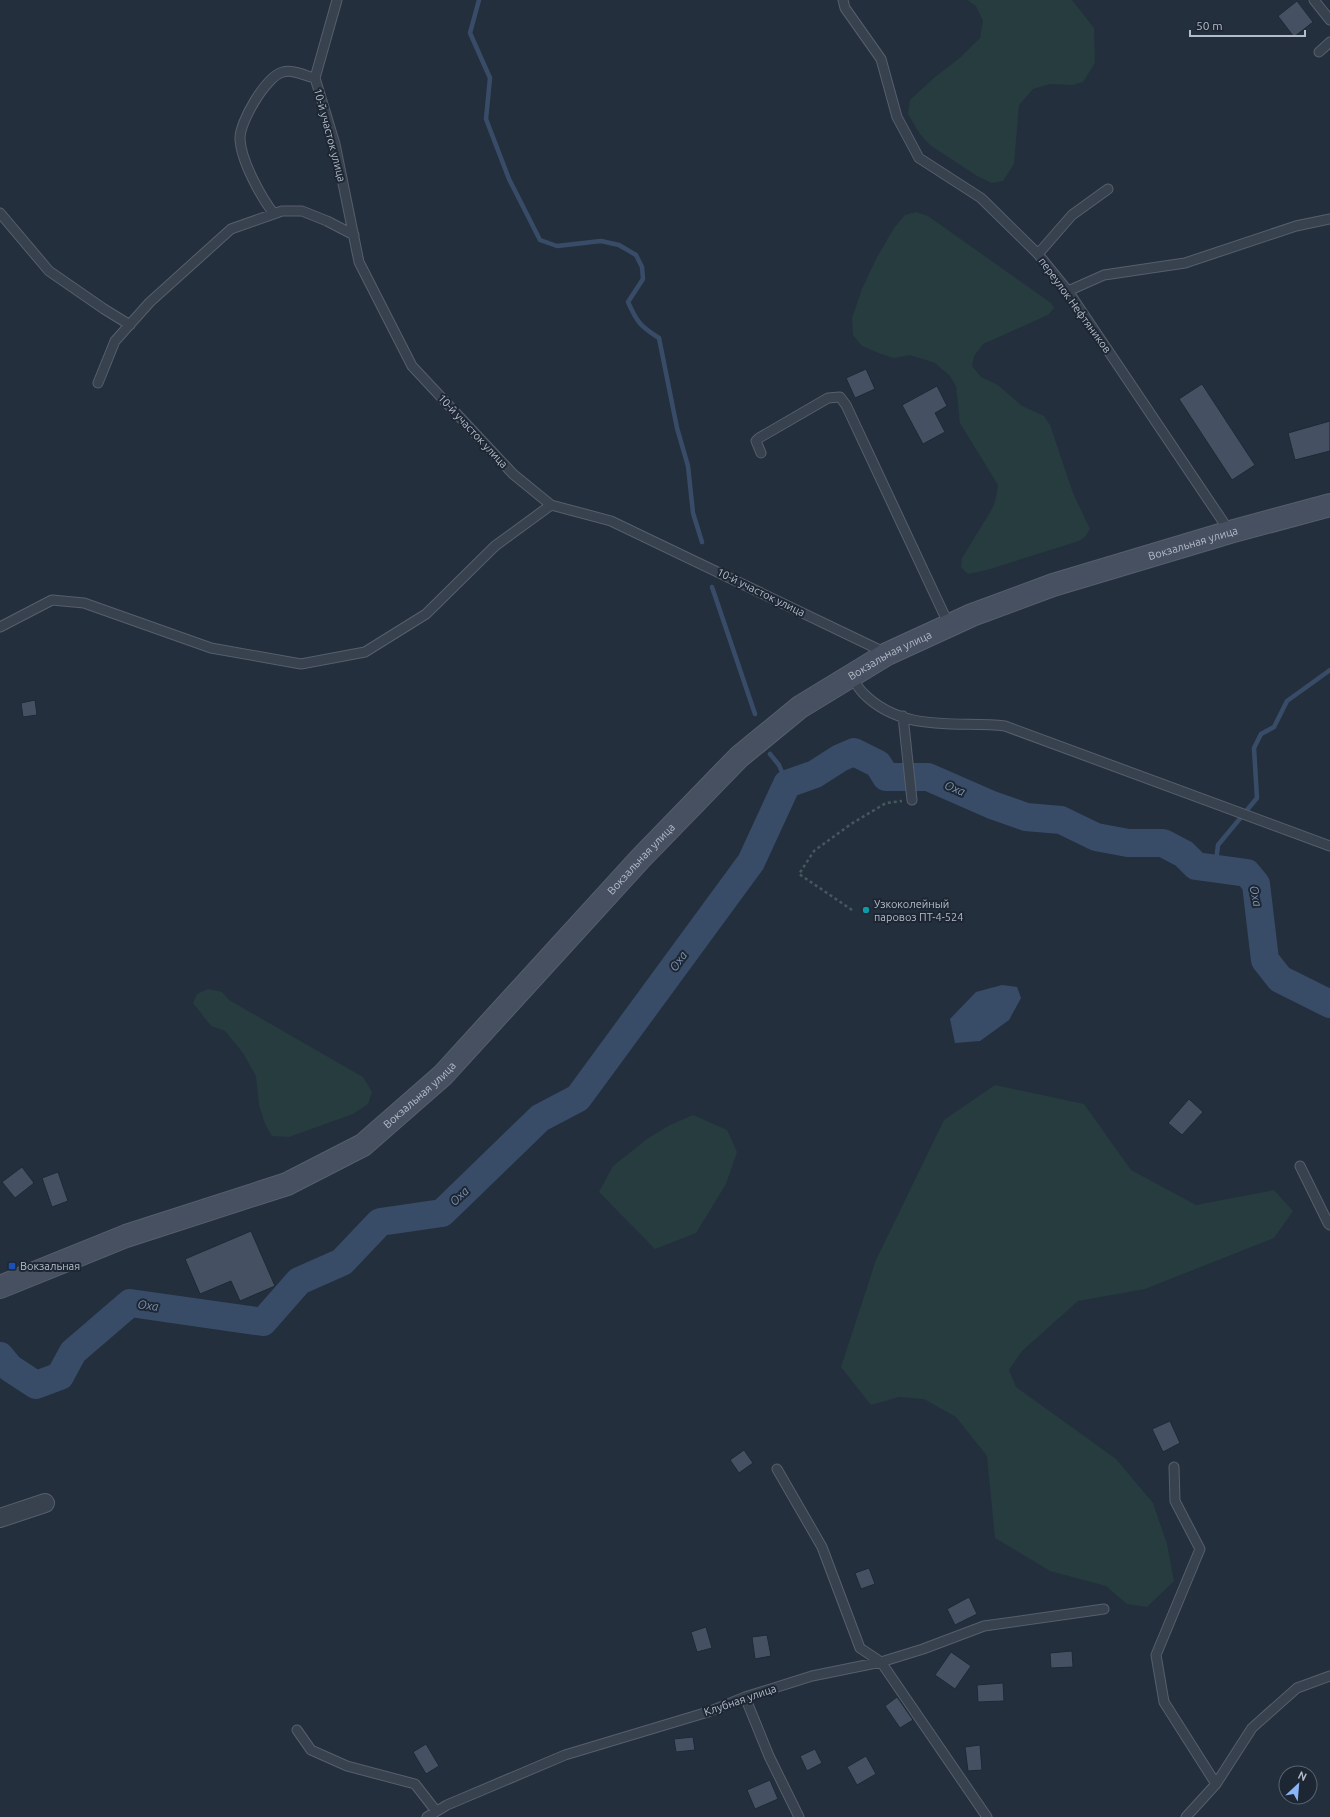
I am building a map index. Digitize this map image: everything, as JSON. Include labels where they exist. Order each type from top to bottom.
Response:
[{"type":"street","name":"Вокзальная улица","points":[[0,1287],[126,1236],[287,1184],[363,1145],[443,1076],[640,859],[739,757],[800,707],[887,654],[972,614],[1053,586],[1230,532],[1330,505]]},
{"type":"street","points":[[0,1518],[45,1503]]},
{"type":"lane","name":"10-й участок улица","points":[[337,0],[315,78],[335,144],[359,262],[412,366],[513,474],[551,505],[611,521],[887,654]]},
{"type":"lane","name":"переулок Нефтяников","points":[[843,0],[845,8],[881,59],[897,117],[919,158],[981,198],[1038,254],[1068,291],[1230,532]]},
{"type":"lane","points":[[1314,0],[1330,20]]},
{"type":"lane","points":[[1319,52],[1330,42]]},
{"type":"lane","points":[[274,214],[260,194],[246,162],[240,139],[243,126],[262,91],[275,75],[289,71],[315,78]]},
{"type":"lane","points":[[1038,254],[1072,215],[1108,189]]},
{"type":"lane","points":[[98,383],[115,341],[150,302],[231,229],[282,211],[302,211],[327,221],[354,235]]},
{"type":"lane","points":[[0,213],[50,271],[104,310],[130,325]]},
{"type":"lane","points":[[1068,291],[1104,275],[1185,263],[1296,226],[1330,219]]},
{"type":"lane","points":[[761,453],[756,441],[759,438],[828,398],[840,397],[846,405],[949,625]]},
{"type":"lane","points":[[0,627],[52,600],[84,603],[211,648],[300,664],[365,652],[426,614],[495,546],[551,505]]},
{"type":"lane","points":[[851,676],[863,693],[880,706],[903,716],[926,723],[987,724],[1005,726],[1330,846]]},
{"type":"lane","points":[[903,716],[911,796]]},
{"type":"lane","points":[[1300,1166],[1328,1223],[1330,1224]]},
{"type":"lane","points":[[1174,1467],[1175,1501],[1200,1549],[1156,1655],[1164,1702],[1216,1784]]},
{"type":"lane","points":[[777,1469],[822,1547],[860,1648],[881,1662],[987,1817]]},
{"type":"lane","name":"Клубная улица","points":[[427,1817],[447,1805],[565,1755],[708,1712],[745,1697],[812,1676],[881,1662],[923,1649],[984,1626],[1104,1609]]},
{"type":"lane","points":[[1186,1817],[1216,1784],[1252,1728],[1297,1688],[1330,1676]]},
{"type":"lane","points":[[745,1697],[769,1756],[799,1817]]},
{"type":"lane","points":[[297,1730],[311,1750],[348,1766],[416,1784],[436,1811]]},
{"type":"path","points":[[852,910],[799,874],[814,851],[851,824],[886,803],[911,796]]},
{"type":"green space","points":[[967,0],[1072,0],[1094,28],[1095,63],[1083,82],[1072,85],[1050,84],[1033,89],[1019,105],[1014,164],[1003,181],[992,183],[977,176],[930,145],[920,134],[908,114],[910,100],[935,77],[961,57],[980,38],[983,21],[976,6]]},
{"type":"green space","points":[[916,212],[928,216],[1051,303],[1054,308],[1048,315],[983,344],[974,356],[972,366],[981,377],[998,385],[1022,406],[1044,416],[1050,425],[1073,493],[1090,529],[1085,537],[1079,541],[987,570],[968,574],[961,567],[962,558],[992,509],[996,498],[998,485],[960,423],[956,386],[950,376],[935,363],[910,355],[894,358],[881,354],[862,346],[853,335],[852,318],[862,289],[876,259],[894,228],[905,215]]},
{"type":"green space","points":[[208,989],[222,992],[229,1000],[363,1077],[372,1092],[368,1104],[353,1114],[289,1137],[272,1136],[265,1124],[259,1105],[256,1076],[243,1053],[225,1031],[211,1026],[193,1003],[197,994]]},
{"type":"green space","points":[[995,1085],[1084,1104],[1131,1170],[1196,1205],[1274,1190],[1293,1211],[1274,1238],[1145,1289],[1078,1301],[1022,1351],[1009,1370],[1016,1387],[1116,1459],[1153,1503],[1167,1544],[1174,1581],[1147,1607],[1127,1604],[1106,1586],[1050,1571],[995,1538],[987,1456],[956,1417],[924,1399],[899,1397],[871,1405],[841,1367],[876,1260],[944,1120]]},
{"type":"green space","points":[[693,1115],[727,1130],[737,1152],[726,1184],[696,1233],[655,1249],[599,1192],[613,1166],[647,1139],[670,1125]]},
{"type":"water","points":[[1002,985],[1017,987],[1021,998],[1009,1020],[980,1041],[955,1043],[950,1019],[976,992]]},
{"type":"building","points":[[1297,1],[1313,22],[1294,37],[1278,16]]},
{"type":"building","points":[[866,369],[875,389],[855,398],[846,378]]},
{"type":"building","points":[[1202,384],[1255,465],[1232,480],[1179,399]]},
{"type":"building","points":[[937,386],[947,406],[935,413],[945,432],[923,444],[902,405]]},
{"type":"building","points":[[1330,421],[1330,451],[1295,460],[1288,433]]},
{"type":"building","points":[[35,700],[37,715],[23,717],[21,703]]},
{"type":"building","points":[[1189,1099],[1203,1112],[1182,1135],[1168,1123]]},
{"type":"building","points":[[22,1167],[34,1183],[15,1198],[2,1182]]},
{"type":"building","points":[[58,1172],[68,1201],[52,1207],[42,1178]]},
{"type":"building","points":[[251,1231],[275,1286],[240,1301],[231,1281],[200,1294],[185,1259]]},
{"type":"building","points":[[1170,1421],[1180,1443],[1163,1452],[1152,1429]]},
{"type":"building","points":[[744,1450],[753,1463],[739,1473],[730,1460]]},
{"type":"building","points":[[869,1568],[875,1584],[861,1589],[855,1573]]},
{"type":"building","points":[[969,1597],[977,1614],[955,1625],[947,1609]]},
{"type":"building","points":[[706,1627],[712,1648],[697,1652],[691,1632]]},
{"type":"building","points":[[767,1635],[771,1656],[755,1659],[752,1637]]},
{"type":"building","points":[[1072,1651],[1073,1667],[1051,1668],[1050,1653]]},
{"type":"building","points":[[951,1652],[971,1666],[955,1689],[935,1675]]},
{"type":"building","points":[[1003,1683],[1004,1701],[978,1702],[977,1685]]},
{"type":"building","points":[[897,1697],[913,1720],[900,1728],[885,1706]]},
{"type":"building","points":[[693,1737],[695,1750],[676,1752],[674,1739]]},
{"type":"building","points":[[426,1744],[439,1766],[426,1774],[413,1752]]},
{"type":"building","points":[[980,1745],[982,1770],[968,1771],[965,1747]]},
{"type":"building","points":[[815,1749],[822,1763],[807,1771],[800,1756]]},
{"type":"building","points":[[866,1756],[876,1774],[857,1785],[847,1767]]},
{"type":"building","points":[[770,1780],[778,1799],[755,1809],[747,1790]]},
{"type":"waterway","points":[[479,0],[470,33],[490,78],[486,119],[509,179],[540,240],[557,246],[601,241],[619,245],[636,255],[642,267],[643,279],[628,302],[640,323],[659,338],[677,428],[688,466],[693,513],[702,542]]},
{"type":"waterway","points":[[712,587],[755,714]]},
{"type":"waterway","points":[[1215,869],[1218,845],[1257,798],[1254,748],[1261,734],[1274,727],[1287,701],[1330,670]]},
{"type":"waterway","name":"Оха","points":[[0,1356],[10,1368],[36,1385],[60,1376],[73,1352],[130,1303],[263,1322],[299,1281],[342,1262],[380,1222],[442,1213],[540,1118],[578,1098],[751,862],[787,784],[815,774],[840,758],[854,752],[878,764],[886,777],[928,777],[992,805],[1026,817],[1061,820],[1096,837],[1128,843],[1163,843],[1184,854],[1196,866],[1247,873],[1256,884],[1265,960],[1280,979],[1330,1004]]},
{"type":"waterway","points":[[770,754],[779,765],[787,784]]},
{"type":"place","name":"Узкоколейный паровоз ПТ-4-524","points":[[866,910]]},
{"type":"place","name":"Вокзальная","points":[[12,1266]]}]
